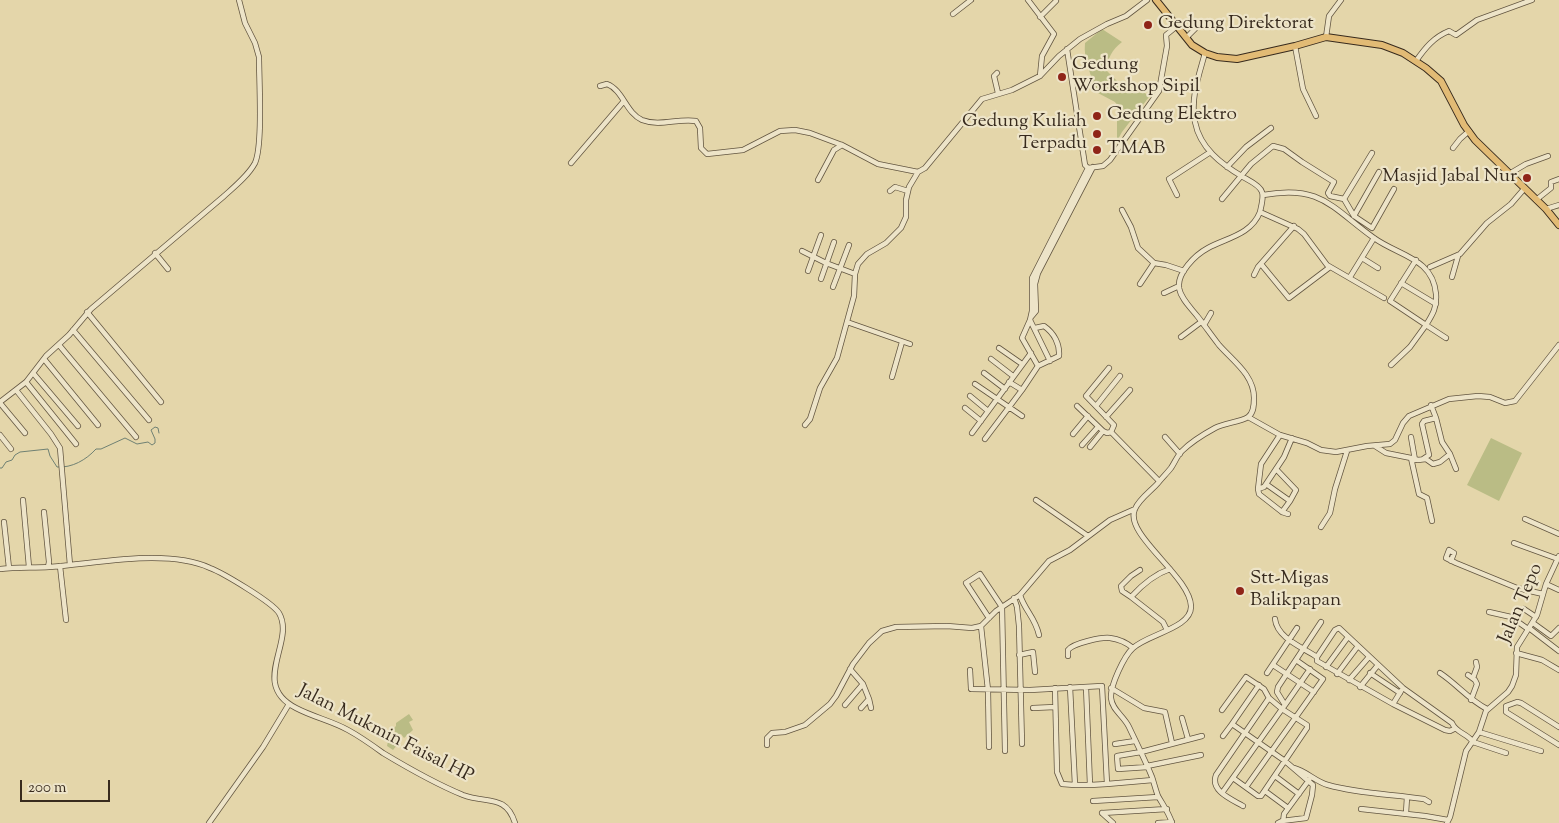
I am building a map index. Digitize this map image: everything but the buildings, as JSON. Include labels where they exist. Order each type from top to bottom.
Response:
[{"type":"highway","points":[[1156,0],[1192,45],[1216,57],[1237,59],[1295,46],[1326,36],[1382,45],[1394,49],[1416,62],[1441,81],[1468,131],[1484,150],[1546,209],[1559,225]]},
{"type":"street","points":[[25,433],[0,402],[26,382],[44,359],[73,330],[87,312],[240,181],[255,161],[258,149],[259,57],[255,43],[247,30],[239,0]]},
{"type":"street","points":[[953,14],[971,0]]},
{"type":"street","points":[[1028,0],[1054,34],[1042,56],[1040,76]]},
{"type":"street","points":[[600,86],[610,85],[637,117],[652,123],[681,120],[696,121],[700,128],[701,148],[707,154],[743,150],[761,142],[774,133],[787,130],[810,133],[842,145],[878,164],[918,172],[922,171],[929,164],[978,102],[986,97],[1012,90],[1040,76],[1067,49],[1088,34],[1130,13],[1147,0]]},
{"type":"street","points":[[1326,36],[1329,16],[1340,0]]},
{"type":"street","points":[[1416,62],[1429,44],[1441,35],[1449,31],[1456,36],[1477,20],[1532,0]]},
{"type":"street","points":[[1040,16],[1056,1]]},
{"type":"street","points":[[1067,49],[1086,165],[1091,168],[1103,166],[1108,163],[1156,97],[1161,86],[1167,46],[1166,35],[1176,26]]},
{"type":"street","points":[[1186,38],[1196,27]]},
{"type":"street","points":[[1295,46],[1303,89],[1316,116]]},
{"type":"street","points":[[767,745],[767,738],[772,733],[785,732],[805,725],[830,704],[850,669],[868,643],[885,629],[947,626],[972,628],[981,626],[1002,607],[1020,595],[1046,564],[1070,550],[1110,520],[1135,509],[1170,470],[1180,454],[1190,445],[1219,426],[1248,418],[1252,413],[1254,400],[1250,381],[1184,300],[1179,286],[1184,271],[1208,248],[1242,233],[1260,212],[1263,195],[1260,189],[1209,153],[1197,128],[1193,110],[1195,90],[1205,53]]},
{"type":"street","points":[[997,73],[994,76],[998,93]]},
{"type":"street","points":[[572,163],[624,101]]},
{"type":"street","points":[[1227,167],[1246,147],[1271,128]]},
{"type":"street","points":[[1453,148],[1468,131]]},
{"type":"street","points":[[818,180],[834,150],[842,145]]},
{"type":"street","points":[[1222,199],[1252,162],[1273,146],[1284,149],[1334,182],[1328,193],[1330,196],[1344,199],[1354,216],[1372,228],[1394,190]]},
{"type":"street","points":[[1344,199],[1372,152]]},
{"type":"street","points":[[1177,195],[1169,179],[1209,153]]},
{"type":"street","points":[[1510,174],[1526,164],[1548,156]]},
{"type":"street","points":[[1038,366],[1022,335],[1036,311],[1036,279],[1091,168]]},
{"type":"street","points":[[805,425],[810,418],[820,388],[837,358],[854,296],[855,274],[862,258],[894,237],[901,228],[906,217],[908,191],[918,172]]},
{"type":"street","points":[[1354,216],[1379,172]]},
{"type":"street","points":[[1536,200],[1551,188],[1551,182],[1559,179]]},
{"type":"street","points":[[890,191],[896,187],[908,191]]},
{"type":"street","points":[[1430,267],[1458,256],[1488,221],[1514,201],[1524,189]]},
{"type":"street","points":[[1263,195],[1289,192],[1310,195],[1331,204],[1374,238],[1416,260],[1426,269],[1432,278],[1436,304],[1435,312],[1410,347],[1391,365]]},
{"type":"street","points":[[1546,209],[1559,204]]},
{"type":"street","points":[[1122,210],[1131,227],[1138,248],[1154,263],[1184,271]]},
{"type":"street","points":[[1260,212],[1294,226],[1304,234],[1320,257],[1330,267],[1384,298]]},
{"type":"street","points":[[1254,275],[1261,264],[1294,226]]},
{"type":"street","points":[[808,271],[821,236]]},
{"type":"street","points":[[1350,277],[1374,238]]},
{"type":"street","points":[[821,279],[834,242]]},
{"type":"street","points":[[833,287],[849,245]]},
{"type":"street","points":[[802,251],[855,274]]},
{"type":"street","points":[[155,254],[168,269]]},
{"type":"street","points":[[1452,277],[1458,256]]},
{"type":"street","points":[[1362,258],[1378,268]]},
{"type":"street","points":[[1416,260],[1391,302],[1446,338]]},
{"type":"street","points":[[1140,284],[1154,263]]},
{"type":"street","points":[[1261,264],[1289,298],[1330,267]]},
{"type":"street","points":[[1401,283],[1436,304]]},
{"type":"street","points":[[1164,293],[1179,286]]},
{"type":"street","points":[[87,312],[161,402]]},
{"type":"street","points":[[1181,338],[1203,324],[1211,313]]},
{"type":"street","points":[[1030,319],[1050,361]]},
{"type":"street","points":[[847,322],[910,344]]},
{"type":"street","points":[[985,439],[1038,366],[1059,356],[1057,342],[1050,331],[1044,326],[1035,328]]},
{"type":"street","points":[[73,330],[149,420]]},
{"type":"street","points":[[892,377],[902,342]]},
{"type":"street","points":[[59,345],[136,437]]},
{"type":"street","points":[[1248,418],[1280,434],[1328,452],[1385,445],[1394,442],[1403,423],[1409,416],[1431,405],[1469,395],[1485,396],[1505,403],[1515,401],[1559,345]]},
{"type":"street","points":[[999,348],[1022,364]]},
{"type":"street","points":[[972,432],[1031,353]]},
{"type":"street","points":[[44,359],[98,425]]},
{"type":"street","points":[[991,359],[1013,376]]},
{"type":"street","points":[[1110,368],[1086,396],[1114,425],[1111,432]]},
{"type":"street","points":[[984,372],[1005,389]]},
{"type":"street","points":[[33,373],[78,426]]},
{"type":"street","points":[[1096,406],[1120,376]]},
{"type":"street","points":[[26,382],[76,444]]},
{"type":"street","points":[[1009,382],[1022,390]]},
{"type":"street","points":[[975,384],[1022,416]]},
{"type":"street","points":[[16,390],[58,444],[61,453],[60,468],[70,565]]},
{"type":"street","points":[[1106,417],[1130,390]]},
{"type":"street","points":[[970,396],[988,411]]},
{"type":"street","points":[[1431,405],[1442,442],[1450,454],[1456,469]]},
{"type":"street","points":[[1077,406],[1103,431],[1111,432],[1159,481]]},
{"type":"street","points":[[965,408],[981,421]]},
{"type":"street","points":[[1073,434],[1088,416]]},
{"type":"street","points":[[1423,459],[1429,455],[1422,424],[1436,418]]},
{"type":"street","points":[[1082,445],[1098,427]]},
{"type":"street","points":[[1090,447],[1103,431]]},
{"type":"street","points":[[1280,434],[1260,466],[1258,489],[1259,494],[1282,512],[1288,514]]},
{"type":"street","points":[[0,435],[11,449]]},
{"type":"street","points":[[1165,437],[1180,454]]},
{"type":"street","points":[[1411,437],[1419,494],[1427,498],[1432,521]]},
{"type":"street","points":[[1258,489],[1262,489],[1284,457],[1292,438]]},
{"type":"street","points":[[1375,446],[1386,453],[1413,459],[1427,459],[1433,464],[1440,462],[1450,454]]},
{"type":"street","points":[[1321,527],[1330,512],[1347,451]]},
{"type":"street","points":[[1276,469],[1296,490],[1282,512]]},
{"type":"street","points":[[1266,484],[1290,501]]},
{"type":"street","points":[[23,500],[29,567]]},
{"type":"street","points":[[1036,500],[1088,536]]},
{"type":"street","points":[[1135,509],[1134,521],[1140,533],[1187,593],[1191,608],[1186,620],[1149,637],[1133,648],[1111,688],[1112,705],[1126,721],[1148,766],[1158,797],[1172,822],[1158,823]]},
{"type":"street","points":[[44,512],[48,567]]},
{"type":"street","points":[[1525,519],[1559,534]]},
{"type":"street","points":[[4,522],[9,568]]},
{"type":"street","points":[[1514,543],[1558,558]]},
{"type":"street","name":"Jalan Tepo","points":[[1487,709],[1508,692],[1515,681],[1518,644],[1536,617],[1546,584],[1558,558]]},
{"type":"street","name":"Jalan Mukmin Faisal HP","points":[[0,569],[142,559],[171,559],[210,568],[268,602],[279,613],[282,634],[276,660],[275,682],[282,698],[289,704],[310,715],[341,726],[385,754],[447,788],[469,797],[505,806],[511,811],[515,823]]},
{"type":"street","points":[[1451,561],[1499,582],[1543,594]]},
{"type":"street","points":[[60,566],[66,620]]},
{"type":"street","points":[[1554,567],[1559,570]]},
{"type":"street","points":[[1131,597],[1162,572],[1170,569]]},
{"type":"street","points":[[1140,570],[1121,586],[1122,591],[1163,622],[1167,630]]},
{"type":"street","points":[[989,618],[966,583],[980,574],[1002,607],[1006,751]]},
{"type":"street","points":[[1546,584],[1559,590]]},
{"type":"street","points":[[1020,595],[1023,604],[1034,618],[1039,636]]},
{"type":"street","points":[[1014,598],[1018,616],[1022,744]]},
{"type":"street","points":[[1524,609],[1536,617]]},
{"type":"street","points":[[1489,612],[1511,617],[1529,628],[1559,652]]},
{"type":"street","points":[[1276,620],[1279,632],[1317,656]]},
{"type":"street","points":[[1284,707],[1277,690],[1321,622]]},
{"type":"street","points":[[1533,623],[1551,636],[1559,628]]},
{"type":"street","points":[[981,626],[988,690],[989,747]]},
{"type":"street","points":[[1267,673],[1297,628]]},
{"type":"street","points":[[1402,691],[1339,628],[1336,629],[1317,656],[1317,661],[1360,687],[1445,730],[1450,731],[1454,729]]},
{"type":"street","points":[[1326,667],[1348,637]]},
{"type":"street","points":[[1068,656],[1068,650],[1072,646],[1106,638],[1123,642],[1133,648]]},
{"type":"street","points":[[1337,674],[1358,646]]},
{"type":"street","points":[[1019,655],[1033,652],[1035,672]]},
{"type":"street","points":[[1516,652],[1542,660],[1559,670]]},
{"type":"street","points":[[1349,680],[1369,657]]},
{"type":"street","points":[[1246,787],[1323,678],[1296,660]]},
{"type":"street","points":[[1474,678],[1477,667],[1476,662]]},
{"type":"street","points":[[1273,665],[1314,692]]},
{"type":"street","points":[[1360,687],[1378,665]]},
{"type":"street","points":[[850,669],[863,684],[872,708]]},
{"type":"street","points":[[1222,793],[1310,669]]},
{"type":"street","points":[[970,670],[971,689],[1019,690],[1102,686],[1108,784]]},
{"type":"street","points":[[1370,673],[1402,691],[1452,724],[1454,729],[1471,738],[1473,742],[1506,753]]},
{"type":"street","points":[[1361,809],[1406,813],[1447,822],[1465,754],[1479,732],[1487,709],[1471,700],[1460,688],[1440,673]]},
{"type":"street","points":[[1468,675],[1474,678],[1477,684],[1471,700]]},
{"type":"street","points":[[1222,710],[1245,677],[1265,690],[1270,698],[1284,707],[1306,725],[1307,728],[1260,797],[1233,778]]},
{"type":"street","points":[[845,705],[863,684]]},
{"type":"street","points":[[1223,736],[1259,686]]},
{"type":"street","points":[[1086,687],[1090,785]]},
{"type":"street","points":[[1055,688],[1058,778],[1064,785],[1153,780]]},
{"type":"street","points":[[1070,688],[1075,785]]},
{"type":"street","points":[[1111,688],[1144,708],[1165,712],[1172,742]]},
{"type":"street","points":[[1393,704],[1402,691]]},
{"type":"street","points":[[1243,806],[1216,789],[1214,780],[1219,769],[1270,698]]},
{"type":"street","points":[[861,708],[868,699]]},
{"type":"street","points":[[1499,700],[1506,706],[1506,712],[1559,745]]},
{"type":"street","points":[[1506,706],[1520,702],[1559,727]]},
{"type":"street","points":[[209,823],[263,746],[289,704]]},
{"type":"street","points":[[1033,708],[1055,707]]},
{"type":"street","points":[[1182,718],[1188,739]]},
{"type":"street","points":[[1232,724],[1284,761],[1314,786],[1306,818],[1281,822]]},
{"type":"street","points":[[1479,732],[1541,751]]},
{"type":"street","points":[[1201,755],[1118,770],[1117,756],[1141,752],[1172,742],[1202,736]]},
{"type":"street","points":[[1115,744],[1135,741]]},
{"type":"street","points":[[1292,768],[1296,768],[1324,784],[1356,792],[1424,799],[1429,802]]},
{"type":"street","points":[[1275,776],[1298,794]]},
{"type":"street","points":[[1281,822],[1288,808],[1308,780]]},
{"type":"street","points":[[1265,791],[1288,808]]},
{"type":"street","points":[[1093,801],[1158,797]]},
{"type":"street","points":[[1406,813],[1407,797]]},
{"type":"street","points":[[1113,823],[1102,813],[1166,809]]},
{"type":"green space","points":[[1102,29],[1122,42],[1111,55],[1107,71],[1123,87],[1137,89],[1149,97],[1117,141],[1117,105],[1098,93],[1085,56],[1085,43]]},
{"type":"green space","points":[[1491,438],[1522,453],[1499,501],[1467,485]]},
{"type":"green space","points":[[409,714],[413,720],[409,722],[413,730],[404,738],[401,734],[398,735],[398,744],[393,750],[387,746],[388,741],[396,733],[393,729],[396,723]]},
{"type":"waterway","points":[[0,468],[20,452],[48,449],[57,467],[73,465],[88,457],[96,449],[101,449],[125,438],[137,444],[148,442],[152,445],[155,443],[155,439],[151,430],[155,427],[158,428],[159,433]]},
{"type":"place","name":"Gedung Direktorat","points":[[1148,25]]},
{"type":"place","name":"Gedung Workshop Sipil","points":[[1062,77]]},
{"type":"place","name":"Gedung Elektro","points":[[1097,116]]},
{"type":"place","name":"Gedung Kuliah Terpadu","points":[[1097,134]]},
{"type":"place","name":"TMAB","points":[[1097,150]]},
{"type":"place","name":"Masjid Jabal Nur","points":[[1527,178]]},
{"type":"place","name":"Stt-Migas Balikpapan","points":[[1240,591]]}]
